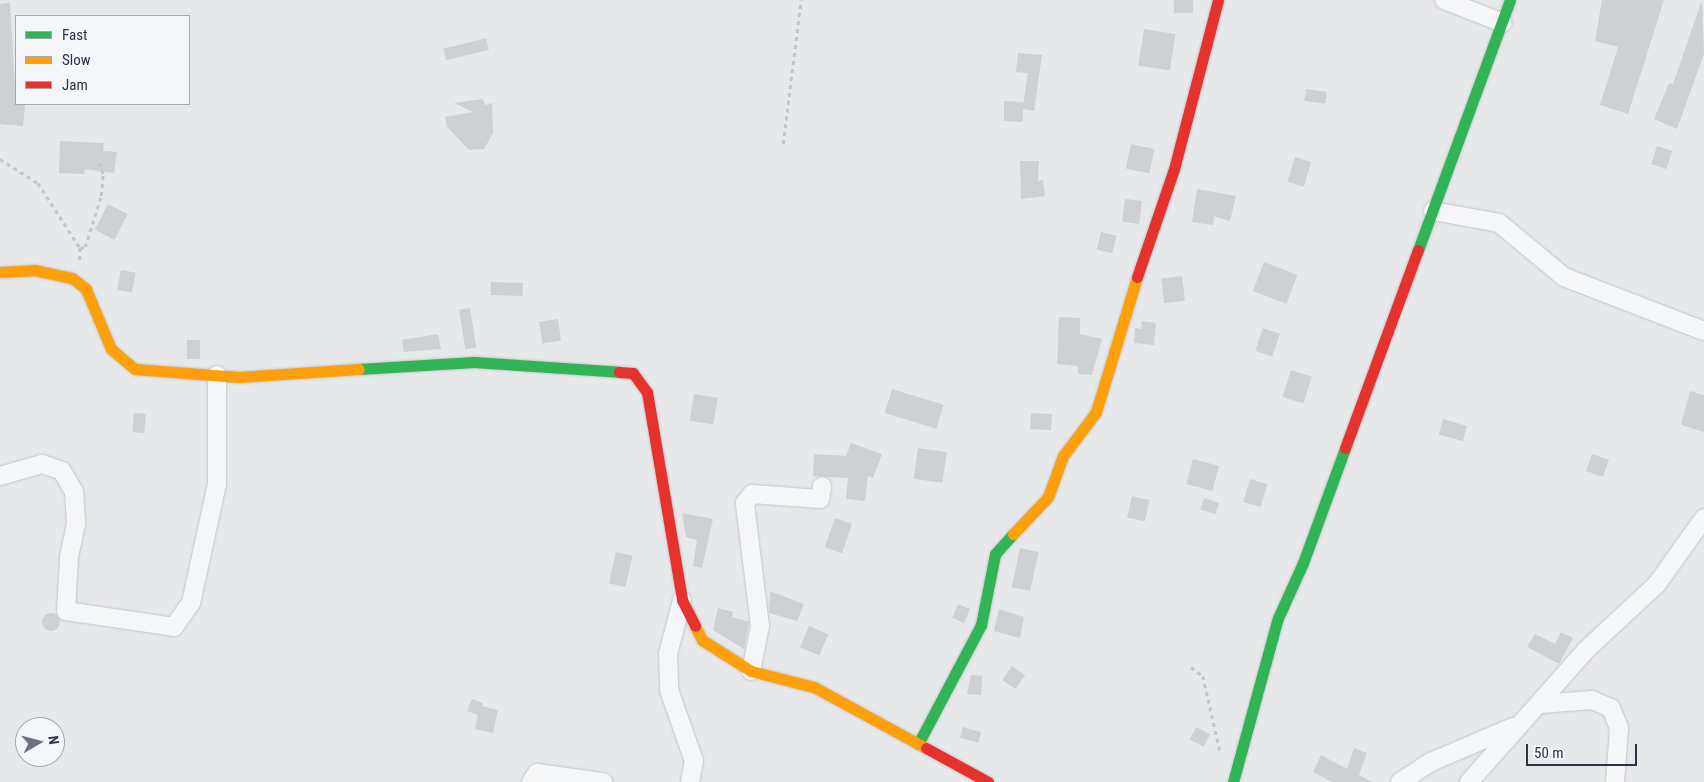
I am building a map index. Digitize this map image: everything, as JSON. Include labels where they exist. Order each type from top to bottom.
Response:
[{"type":"street","points":[[918,744],[981,625],[995,554],[1048,497],[1063,456],[1096,412],[1124,315],[1174,169],[1218,0]]},
{"type":"street","points":[[1444,0],[1503,23]]},
{"type":"street","points":[[1233,782],[1278,618],[1433,212],[1510,0]]},
{"type":"street","points":[[1433,212],[1499,223],[1564,277],[1704,330]]},
{"type":"street","points":[[0,272],[34,270],[65,276],[86,289],[111,349],[135,369],[217,375],[474,362],[633,372],[647,392],[682,600],[702,640],[751,671],[814,687],[988,782]]},
{"type":"street","points":[[0,476],[42,464],[62,471],[74,492],[76,524],[69,558],[66,611],[174,627],[191,603],[217,484],[217,375]]},
{"type":"street","points":[[751,671],[760,626],[745,503],[752,494],[820,499],[822,486]]},
{"type":"street","points":[[1468,782],[1541,704],[1586,650],[1657,584],[1704,518]]},
{"type":"street","points":[[682,600],[668,654],[669,690],[694,761],[690,782]]},
{"type":"street","points":[[1541,704],[1592,700],[1611,708],[1620,728],[1615,782]]},
{"type":"street","points":[[1400,782],[1431,762],[1523,722]]},
{"type":"street","points":[[531,782],[537,773],[603,782]]},
{"type":"path","points":[[783,144],[801,0]]},
{"type":"path","points":[[0,159],[38,183],[80,248],[80,263],[65,276]]},
{"type":"path","points":[[80,248],[85,247],[101,196],[102,174],[97,160]]},
{"type":"path","points":[[1191,667],[1203,676],[1220,754]]},
{"type":"building","points":[[1174,0],[1193,0],[1193,13],[1174,13]]},
{"type":"building","points":[[1602,0],[1664,0],[1628,114],[1600,105],[1618,47],[1595,41]]},
{"type":"building","points":[[1702,0],[1704,54],[1677,129],[1654,119],[1669,83],[1673,84]]},
{"type":"building","points":[[10,3],[15,105],[25,105],[23,126],[0,124],[0,4]]},
{"type":"building","points":[[1144,29],[1176,34],[1170,71],[1138,66]]},
{"type":"building","points":[[486,38],[489,50],[446,60],[443,49]]},
{"type":"building","points":[[1018,53],[1042,55],[1034,111],[1023,109],[1023,122],[1004,121],[1004,101],[1023,102],[1023,106],[1028,73],[1016,72]]},
{"type":"building","points":[[1306,89],[1327,92],[1325,104],[1304,101]]},
{"type":"building","points":[[483,99],[485,105],[492,103],[493,133],[484,149],[469,150],[447,127],[445,117],[473,112],[454,103]]},
{"type":"building","points":[[60,141],[104,143],[103,151],[117,152],[114,173],[85,169],[84,174],[59,173]]},
{"type":"building","points":[[1131,144],[1154,149],[1149,173],[1126,168]]},
{"type":"building","points":[[1657,146],[1672,151],[1666,169],[1651,164]]},
{"type":"building","points":[[1295,157],[1311,162],[1304,187],[1287,182]]},
{"type":"building","points":[[1020,161],[1039,161],[1038,181],[1043,180],[1045,196],[1021,199]]},
{"type":"building","points":[[1197,189],[1236,196],[1230,221],[1214,216],[1213,225],[1192,222]]},
{"type":"building","points":[[1125,199],[1142,201],[1139,224],[1122,222]]},
{"type":"building","points":[[108,204],[128,214],[114,240],[95,230]]},
{"type":"building","points":[[1101,232],[1117,236],[1112,253],[1097,249]]},
{"type":"building","points":[[1264,262],[1298,275],[1286,304],[1253,291]]},
{"type":"building","points":[[121,270],[136,273],[132,292],[117,290]]},
{"type":"building","points":[[1182,276],[1185,301],[1164,303],[1161,279]]},
{"type":"building","points":[[491,282],[523,283],[523,296],[491,295]]},
{"type":"building","points":[[470,308],[476,348],[465,349],[459,310]]},
{"type":"building","points":[[1059,317],[1080,318],[1080,334],[1102,339],[1092,375],[1078,374],[1078,366],[1057,364]]},
{"type":"building","points":[[558,319],[561,341],[542,343],[539,322]]},
{"type":"building","points":[[1142,321],[1156,323],[1154,345],[1134,343],[1135,328],[1141,329]]},
{"type":"building","points":[[1263,328],[1280,334],[1272,357],[1255,351]]},
{"type":"building","points":[[438,334],[441,349],[404,352],[402,340]]},
{"type":"building","points":[[187,340],[200,340],[200,359],[187,359]]},
{"type":"building","points":[[1291,370],[1312,377],[1303,403],[1282,397]]},
{"type":"building","points":[[892,389],[944,405],[936,429],[885,413]]},
{"type":"building","points":[[1690,391],[1704,395],[1704,432],[1681,425]]},
{"type":"building","points":[[694,394],[718,398],[713,424],[690,421]]},
{"type":"building","points":[[134,413],[146,414],[144,433],[132,432]]},
{"type":"building","points":[[1031,413],[1052,414],[1051,430],[1030,429]]},
{"type":"building","points":[[1443,419],[1467,426],[1463,441],[1439,434]]},
{"type":"building","points":[[851,443],[882,454],[873,478],[868,476],[865,501],[846,499],[848,478],[813,476],[814,454],[846,456]]},
{"type":"building","points":[[918,448],[947,452],[942,483],[914,479]]},
{"type":"building","points":[[1592,454],[1609,460],[1603,477],[1586,471]]},
{"type":"building","points":[[1193,459],[1219,466],[1212,491],[1186,484]]},
{"type":"building","points":[[1250,479],[1267,484],[1261,507],[1243,502]]},
{"type":"building","points":[[1132,496],[1150,500],[1145,521],[1127,517]]},
{"type":"building","points":[[1204,498],[1219,503],[1216,514],[1200,509]]},
{"type":"building","points":[[682,513],[713,519],[702,568],[693,566],[697,540],[686,537]]},
{"type":"building","points":[[835,518],[852,524],[842,553],[825,547]]},
{"type":"building","points":[[1020,548],[1039,552],[1030,591],[1012,587]]},
{"type":"building","points":[[616,552],[633,556],[625,587],[609,583]]},
{"type":"building","points":[[770,591],[804,604],[797,621],[769,613]]},
{"type":"building","points":[[958,604],[970,609],[964,623],[952,618]]},
{"type":"building","points":[[718,608],[733,612],[732,617],[749,622],[744,649],[713,630]]},
{"type":"building","points":[[999,609],[1024,617],[1020,638],[994,631]]},
{"type":"building","points":[[47,613],[55,613],[60,618],[58,629],[47,631],[42,626],[42,618]]},
{"type":"building","points":[[809,626],[828,634],[819,655],[800,647]]},
{"type":"building","points":[[1561,632],[1573,638],[1559,664],[1527,647],[1535,634],[1555,644]]},
{"type":"building","points":[[1012,666],[1025,675],[1015,689],[1002,680]]},
{"type":"building","points":[[971,675],[982,676],[981,695],[967,694]]},
{"type":"building","points":[[472,699],[483,703],[482,706],[498,710],[493,733],[475,729],[478,715],[467,711]]},
{"type":"building","points":[[963,727],[981,732],[978,743],[960,738]]},
{"type":"building","points":[[1196,727],[1210,734],[1204,747],[1190,739]]},
{"type":"building","points":[[1354,748],[1367,753],[1359,775],[1372,782],[1332,782],[1313,772],[1321,755],[1347,769]]},
{"type":"traffic: fast","points":[[1418,250],[1510,0]]},
{"type":"traffic: fast","points":[[359,369],[474,362],[619,372]]},
{"type":"traffic: fast","points":[[1233,782],[1278,618],[1303,563],[1345,448]]},
{"type":"traffic: fast","points":[[918,744],[981,625],[995,554],[1013,534]]},
{"type":"traffic: slow","points":[[0,272],[34,270],[72,278],[86,289],[111,349],[135,369],[239,377],[359,369]]},
{"type":"traffic: slow","points":[[1013,534],[1048,497],[1063,456],[1096,412],[1137,277]]},
{"type":"traffic: slow","points":[[695,626],[702,640],[751,671],[814,687],[926,748]]},
{"type":"traffic: jam","points":[[1137,277],[1174,169],[1218,0]]},
{"type":"traffic: jam","points":[[1345,448],[1418,250]]},
{"type":"traffic: jam","points":[[619,372],[633,373],[647,392],[682,600],[695,626]]},
{"type":"traffic: jam","points":[[926,748],[988,782]]}]
